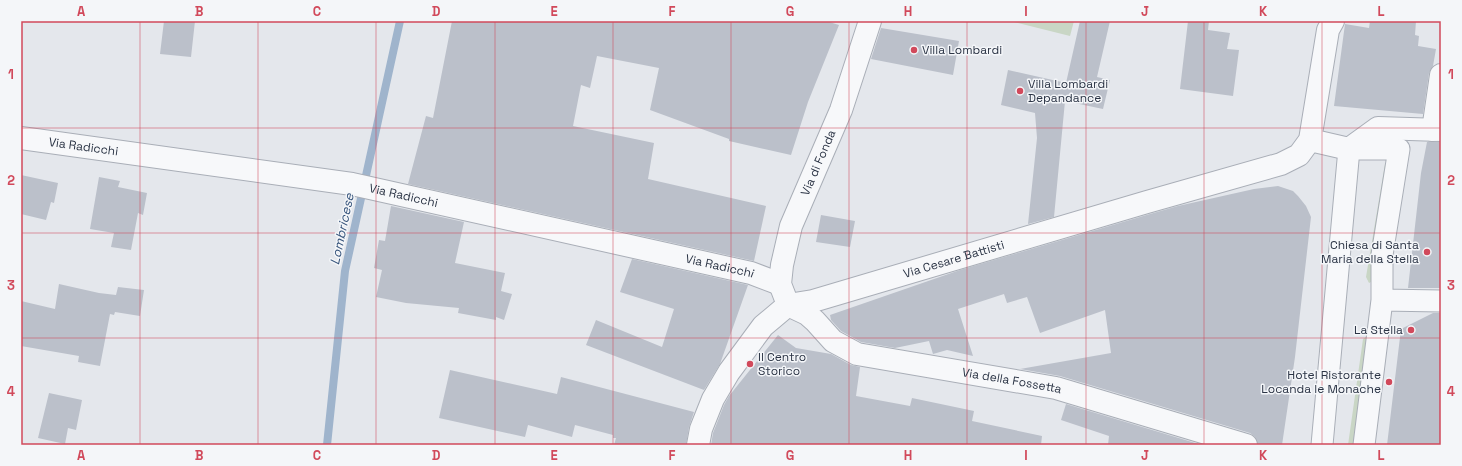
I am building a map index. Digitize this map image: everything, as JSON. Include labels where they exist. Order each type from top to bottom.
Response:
[{"type":"street","name":"Via di Fonda","points":[[788,305],[780,284],[782,266],[792,226],[841,110],[870,21]]},
{"type":"street","points":[[1333,21],[1328,30],[1310,140],[1349,149],[1398,149],[1382,255],[1382,300],[1364,445]]},
{"type":"street","points":[[1322,445],[1349,149],[1378,128],[1437,130],[1441,75]]},
{"type":"street","name":"Via Radicchi","points":[[21,138],[352,184],[751,273],[780,284]]},
{"type":"street","name":"Via Cesare Battisti","points":[[698,445],[713,399],[729,372],[763,326],[788,305],[820,299],[1281,164],[1299,155],[1310,140]]},
{"type":"street","points":[[1382,300],[1441,301]]},
{"type":"street","name":"Via della Fossetta","points":[[788,305],[806,314],[815,321],[833,341],[857,354],[1056,388],[1246,445]]},
{"type":"green space","points":[[1010,21],[1074,21],[1070,36]]},
{"type":"green space","points":[[1388,162],[1373,281],[1369,283],[1366,277],[1385,164]]},
{"type":"green space","points":[[1367,336],[1369,339],[1355,445],[1348,445],[1363,339]]},
{"type":"building","points":[[164,21],[195,21],[191,57],[160,54]]},
{"type":"building","points":[[452,21],[826,21],[839,25],[808,102],[791,155],[729,141],[729,139],[650,110],[659,68],[597,56],[590,88],[581,85],[573,126],[654,143],[648,179],[766,206],[754,261],[408,184],[426,116],[433,118]]},
{"type":"building","points":[[1080,21],[1110,21],[1097,77],[1110,80],[1103,109],[1065,101],[1054,217],[1028,224],[1037,138],[1035,113],[1001,105],[1008,70],[1066,83]]},
{"type":"building","points":[[1188,21],[1209,21],[1208,30],[1230,33],[1227,49],[1239,50],[1233,96],[1180,89]]},
{"type":"building","points":[[1370,21],[1416,21],[1415,35],[1419,36],[1418,46],[1436,49],[1433,66],[1429,73],[1423,114],[1334,106],[1345,24],[1369,28]]},
{"type":"building","points":[[881,28],[959,41],[953,75],[871,59]]},
{"type":"building","points":[[1427,142],[1441,142],[1441,288],[1408,288],[1421,173]]},
{"type":"building","points":[[21,175],[58,183],[54,203],[51,202],[46,220],[21,214]]},
{"type":"building","points":[[99,177],[120,181],[118,187],[147,193],[143,215],[138,213],[131,250],[111,247],[114,233],[90,229]]},
{"type":"building","points":[[1278,186],[1293,191],[1306,206],[1311,217],[1295,357],[1282,445],[1258,445],[1255,437],[1250,433],[1060,376],[1020,369],[1111,353],[1105,310],[1040,333],[1027,297],[1007,303],[1004,294],[958,309],[973,356],[947,350],[933,354],[929,341],[895,348],[861,342],[841,331],[831,320],[830,315],[960,270],[1178,206],[1254,189]]},
{"type":"building","points":[[391,206],[464,222],[455,263],[505,273],[501,291],[512,294],[504,320],[496,317],[496,320],[458,313],[459,308],[406,303],[376,297],[382,270],[374,268],[379,240],[385,241]]},
{"type":"building","points":[[821,215],[855,221],[850,247],[816,242]]},
{"type":"building","points":[[632,259],[748,285],[720,364],[704,390],[586,345],[596,320],[662,347],[674,309],[620,292]]},
{"type":"building","points":[[59,284],[99,293],[116,295],[118,287],[144,290],[140,316],[115,312],[114,315],[110,314],[100,366],[78,362],[79,356],[21,346],[21,301],[55,309]]},
{"type":"building","points":[[1433,313],[1441,313],[1441,445],[1387,445],[1401,329]]},
{"type":"building","points":[[778,335],[796,348],[831,354],[851,365],[860,367],[856,396],[910,406],[912,398],[974,411],[972,421],[1042,436],[1041,445],[711,445],[713,433],[729,396]]},
{"type":"building","points":[[450,370],[557,394],[561,377],[694,412],[689,427],[686,445],[614,445],[616,438],[613,438],[613,435],[575,425],[572,437],[528,425],[525,437],[439,418]]},
{"type":"building","points":[[49,393],[82,400],[76,430],[68,428],[65,444],[38,438]]},
{"type":"building","points":[[1066,404],[1202,445],[1108,445],[1109,436],[1061,420]]},
{"type":"waterway","name":"Lombricese","points":[[327,445],[345,271],[400,21]]},
{"type":"place","name":"Villa Lombardi","points":[[914,50]]},
{"type":"place","name":"Villa Lombardi Depandance","points":[[1020,91]]},
{"type":"place","name":"Chiesa di Santa Maria della Stella","points":[[1427,252]]},
{"type":"place","name":"La Stella","points":[[1411,330]]},
{"type":"place","name":"Il Centro Storico","points":[[750,364]]},
{"type":"place","name":"Hotel Ristorante Locanda le Monache","points":[[1389,382]]}]
